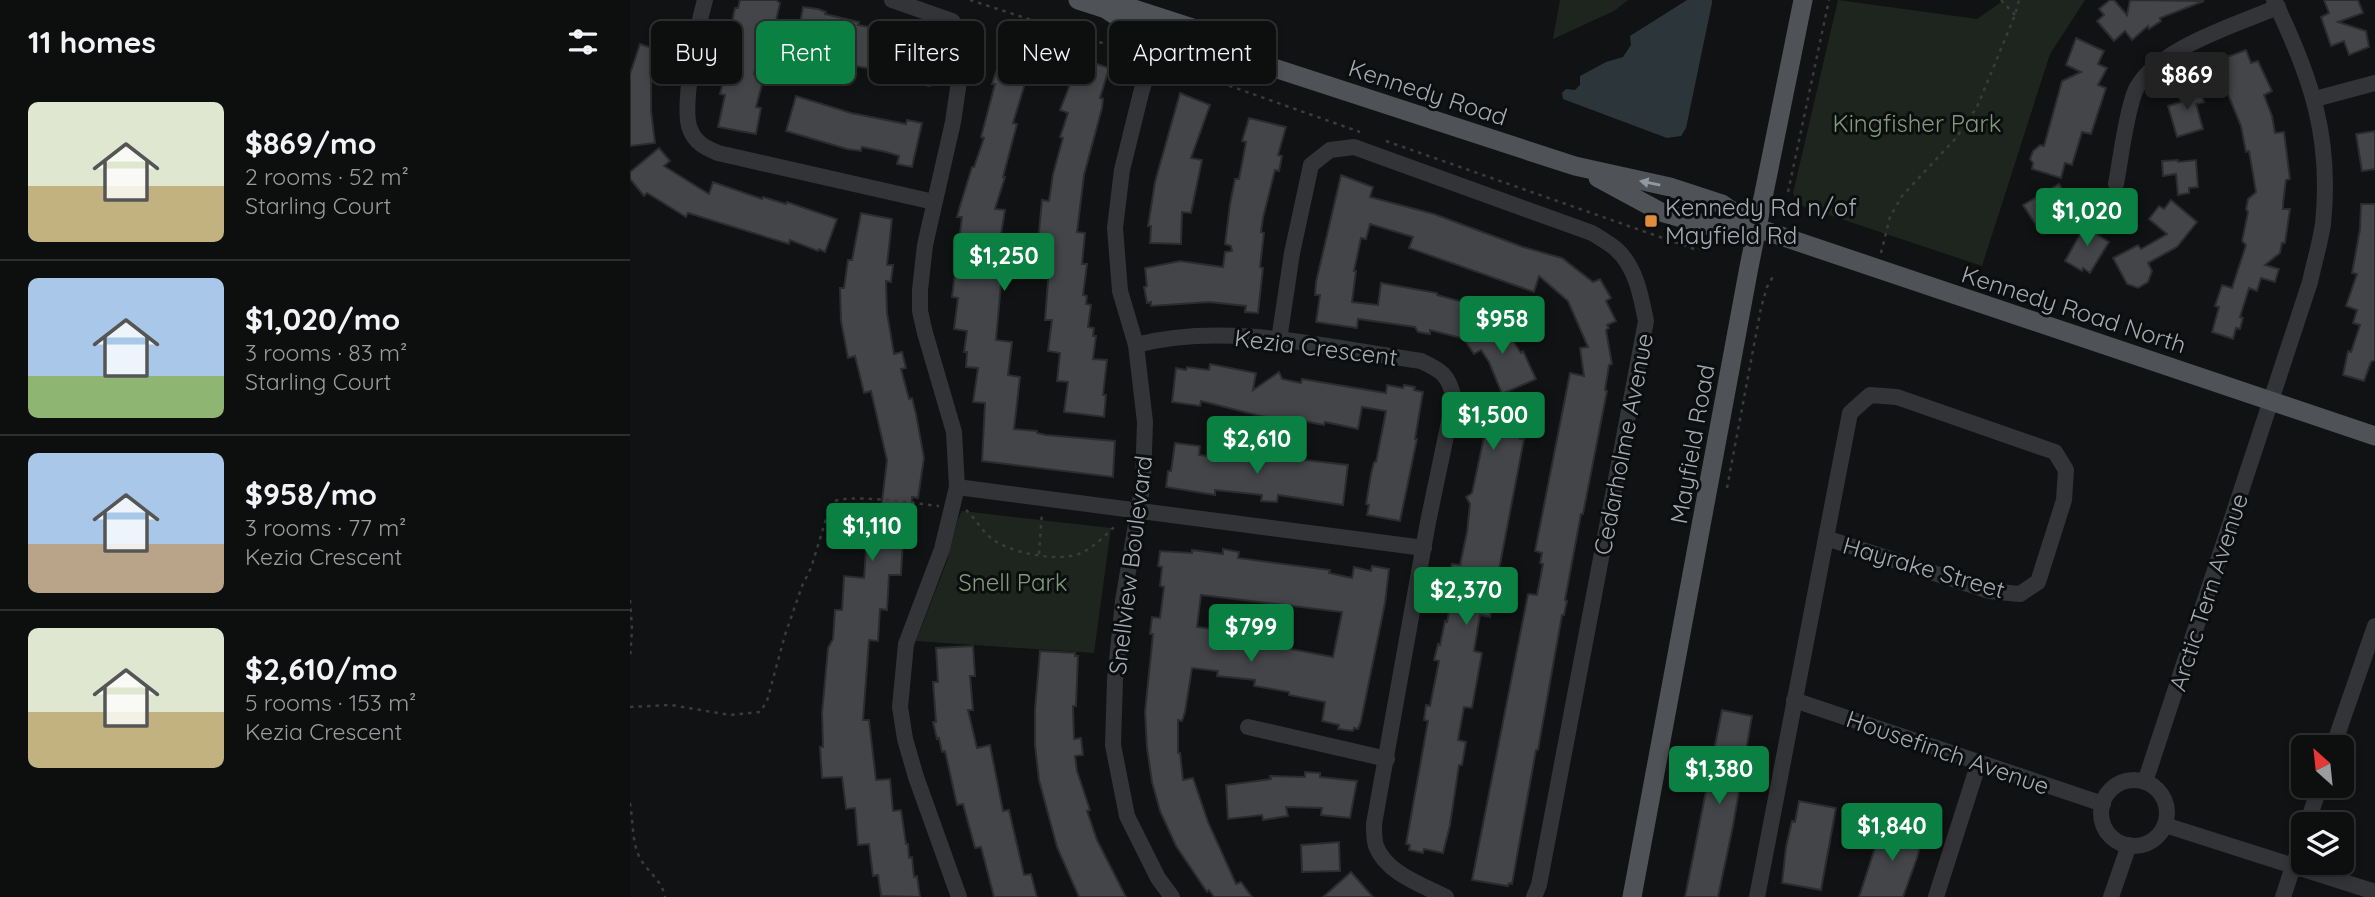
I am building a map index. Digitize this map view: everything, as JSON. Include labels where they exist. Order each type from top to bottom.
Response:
[{"type":"main road","name":"Kennedy Road","points":[[1078,0],[1106,9],[1124,21]]},
{"type":"main road","name":"Mayfield Road","points":[[1632,897],[1757,228],[1803,0]]},
{"type":"main road","name":"Kennedy Road","points":[[1276,69],[1575,166],[1661,212],[1717,228],[1757,228]]},
{"type":"main road","name":"Kennedy Road North","points":[[1757,228],[2375,436]]},
{"type":"street","points":[[705,0],[696,31],[687,114],[689,129],[705,148],[934,202]]},
{"type":"street","points":[[892,0],[952,20],[963,39],[964,57],[954,122],[925,245],[920,312],[954,432],[957,487],[942,549],[906,644],[900,707],[905,739],[916,776],[959,897]]},
{"type":"street","points":[[2116,184],[2134,93],[2147,74],[2182,47],[2276,4]]},
{"type":"street","name":"Arctic Tern Avenue","points":[[2145,782],[2310,282],[2322,226],[2326,177],[2324,142],[2315,99],[2276,4]]},
{"type":"street","points":[[2315,99],[2375,83]]},
{"type":"street","name":"Snellview Boulevard","points":[[1145,84],[1122,170],[1115,228],[1120,291],[1136,345],[1145,422],[1143,483],[1123,601],[1115,680],[1113,745],[1127,816],[1158,878],[1172,897]]},
{"type":"street","name":"Cedarholme Avenue","points":[[1279,340],[1292,253],[1311,165],[1330,150],[1354,147],[1592,233],[1616,249],[1632,270],[1640,291],[1646,321],[1539,886],[1534,897]]},
{"type":"street","name":"Kezia Crescent","points":[[1136,345],[1157,339],[1205,334],[1279,340],[1420,360],[1441,371],[1450,382],[1454,398],[1424,548]]},
{"type":"street","name":"Hayrake Street","points":[[1757,897],[1794,699],[1850,414],[1870,395],[1897,397],[2054,452],[2066,470],[2064,500],[2038,582],[2020,594],[1989,591],[1826,538]]},
{"type":"street","points":[[957,487],[1424,548],[1374,824],[1376,845],[1387,864],[1446,897]]},
{"type":"street","points":[[2337,735],[2375,626]]},
{"type":"street","name":"Housefinch Avenue","points":[[1794,699],[2103,804]]},
{"type":"street","points":[[1248,727],[1387,759]]},
{"type":"street","points":[[1936,897],[1979,762]]},
{"type":"street","points":[[2135,780],[2145,782],[2162,794],[2166,804],[2165,825],[2151,842],[2140,846],[2118,842],[2104,825],[2101,814],[2103,804],[2115,786],[2135,780]]},
{"type":"street","points":[[2165,825],[2291,865]]},
{"type":"street","points":[[2111,897],[2129,845]]},
{"type":"street","points":[[2283,897],[2291,872]]},
{"type":"street","points":[[2321,875],[2375,892]]},
{"type":"path","points":[[970,0],[1109,45]]},
{"type":"path","points":[[1788,192],[1829,0]]},
{"type":"path","points":[[2001,0],[2015,15]]},
{"type":"path","points":[[1876,269],[1891,217],[1902,196],[1956,138],[1977,107],[2020,0]]},
{"type":"path","points":[[1224,84],[1367,134]]},
{"type":"path","points":[[1380,139],[1698,250],[1713,243]]},
{"type":"path","points":[[630,707],[671,705],[730,715],[760,712],[767,701],[785,635],[811,568],[831,503],[836,499],[862,498],[967,510],[990,538],[1015,551],[1039,554],[1074,556],[1092,546],[1115,526]]},
{"type":"path","points":[[1039,554],[1043,498]]},
{"type":"path","points":[[630,600],[630,660]]},
{"type":"path","points":[[630,803],[638,852],[645,867],[657,879],[665,897]]},
{"type":"green space","points":[[1560,0],[1628,0],[1614,11],[1553,39]]},
{"type":"green space","name":"Kingfisher Park","points":[[1838,0],[1977,19],[2004,0],[2085,0],[2050,54],[1982,266],[1797,203],[1793,193]]},
{"type":"green space","name":"Snell Park","points":[[962,511],[1111,528],[1094,653],[916,641],[947,561]]},
{"type":"shaded area","points":[[1687,0],[1712,0],[1712,3],[1686,128],[1681,136],[1667,138],[1563,99],[1562,93],[1566,89],[1575,90],[1580,85],[1580,76],[1606,62],[1623,57],[1631,45],[1630,36]]},
{"type":"building","points":[[740,0],[776,0],[780,3],[776,21],[756,21],[754,74],[756,84],[762,84],[756,107],[761,108],[756,134],[718,127],[725,95],[720,94],[722,84],[742,84],[742,21],[732,21],[735,8],[738,8]]},
{"type":"building","points":[[2114,0],[2127,15],[2130,0],[2204,1],[2160,18],[2161,21],[2149,29],[2148,26],[2132,40],[2125,31],[2114,41],[2097,21],[2104,15],[2099,9]]},
{"type":"building","points":[[2324,0],[2358,0],[2363,13],[2338,22],[2366,31],[2369,47],[2349,55],[2344,41],[2331,46],[2321,17],[2329,13]]},
{"type":"building","points":[[803,7],[855,21],[800,21]]},
{"type":"building","points":[[855,21],[859,22],[858,25],[869,27],[869,68],[855,66]]},
{"type":"building","points":[[2076,38],[2104,51],[2098,64],[2107,68],[2098,85],[2106,88],[2091,134],[2082,132],[2072,165],[2065,163],[2061,178],[2032,169],[2033,163],[2030,159],[2033,151],[2040,145],[2044,146],[2062,81],[2081,72],[2066,65]]},
{"type":"building","points":[[640,44],[651,48],[651,110],[655,143],[630,146],[630,74]]},
{"type":"building","points":[[2246,50],[2251,63],[2258,61],[2272,91],[2264,95],[2275,133],[2284,132],[2290,179],[2286,180],[2283,209],[2290,209],[2285,243],[2282,243],[2280,253],[2265,265],[2279,269],[2275,282],[2261,278],[2257,291],[2249,288],[2240,317],[2243,318],[2240,329],[2236,328],[2233,339],[2212,332],[2219,307],[2215,306],[2222,285],[2232,288],[2246,245],[2242,241],[2248,199],[2256,192],[2249,151],[2246,152],[2241,126],[2225,87],[2221,89],[2213,62]]},
{"type":"building","points":[[1095,63],[1109,68],[1100,98],[1103,99],[1102,108],[1084,175],[1077,232],[1085,233],[1082,264],[1087,264],[1083,295],[1087,296],[1086,304],[1091,305],[1088,327],[1094,328],[1093,336],[1096,336],[1093,359],[1107,360],[1103,395],[1106,395],[1104,417],[1064,412],[1068,382],[1057,381],[1060,353],[1048,351],[1052,320],[1045,320],[1050,255],[1037,253],[1042,200],[1049,201],[1063,138],[1060,137],[1068,113],[1060,110],[1070,84],[1095,84]]},
{"type":"building","points":[[998,67],[998,84],[1025,84],[1013,123],[1017,124],[995,209],[1005,210],[995,272],[1002,273],[996,340],[1012,342],[1008,375],[1020,377],[1014,429],[1037,431],[1046,435],[1115,441],[1113,477],[982,461],[985,403],[973,402],[978,368],[966,367],[967,352],[964,352],[967,331],[954,329],[958,298],[952,297],[962,217],[957,217],[984,138],[981,137],[995,84],[992,84]]},
{"type":"building","points":[[2199,86],[2204,102],[2196,104],[2203,129],[2177,137],[2168,106],[2181,102],[2178,93]]},
{"type":"building","points":[[1180,93],[1210,105],[1191,158],[1202,160],[1191,213],[1182,212],[1181,244],[1150,243],[1151,226],[1148,226],[1155,182]]},
{"type":"building","points":[[796,96],[851,113],[906,124],[907,120],[922,123],[912,167],[897,164],[899,156],[886,152],[862,147],[861,151],[847,149],[786,131]]},
{"type":"building","points":[[1249,118],[1286,127],[1278,155],[1282,156],[1279,171],[1275,170],[1263,218],[1260,267],[1263,268],[1258,313],[1245,312],[1246,306],[1209,302],[1151,306],[1151,302],[1147,303],[1144,287],[1147,286],[1145,268],[1180,261],[1223,267],[1225,252],[1232,251],[1231,246],[1225,244],[1230,204],[1235,179],[1239,179],[1246,142],[1242,141]]},
{"type":"building","points":[[2375,131],[2375,169],[2362,171],[2356,134]]},
{"type":"building","points":[[659,148],[670,161],[664,166],[709,194],[713,182],[762,199],[763,197],[786,204],[787,202],[837,219],[825,252],[790,240],[789,244],[688,213],[686,217],[647,193],[644,196],[630,179],[630,172]]},
{"type":"building","points":[[2196,160],[2198,187],[2189,188],[2189,193],[2178,195],[2176,174],[2163,176],[2162,161]]},
{"type":"building","points":[[1341,175],[1373,187],[1370,197],[1434,214],[1523,247],[1562,258],[1593,282],[1600,279],[1611,298],[1606,301],[1616,321],[1607,325],[1609,328],[1606,330],[1612,364],[1609,365],[1607,391],[1581,514],[1565,600],[1567,601],[1562,615],[1512,884],[1509,883],[1508,886],[1472,880],[1528,594],[1537,595],[1543,564],[1540,563],[1542,553],[1535,551],[1570,373],[1584,376],[1580,348],[1588,347],[1568,301],[1539,276],[1534,292],[1409,248],[1413,237],[1370,224],[1366,239],[1361,238],[1354,271],[1352,302],[1378,305],[1381,283],[1437,293],[1470,307],[1461,338],[1430,330],[1430,334],[1418,332],[1415,327],[1358,319],[1357,328],[1316,322],[1320,295],[1315,295],[1316,282]]},
{"type":"building","points":[[2059,184],[2077,214],[2062,223],[2058,216],[2038,228],[2023,205]]},
{"type":"building","points":[[2171,200],[2197,222],[2177,247],[2148,263],[2152,271],[2148,282],[2138,288],[2127,284],[2113,258],[2138,245],[2141,249],[2167,234],[2149,219],[2159,206],[2164,209]]},
{"type":"building","points":[[2361,204],[2375,204],[2375,360],[2371,362],[2364,381],[2343,375],[2348,351],[2351,352],[2360,325],[2353,323],[2357,310],[2346,306],[2357,274],[2352,273],[2360,229]]},
{"type":"building","points":[[861,213],[892,219],[887,265],[893,265],[891,282],[886,281],[887,313],[894,354],[902,352],[906,368],[901,369],[909,399],[912,398],[924,458],[918,498],[912,497],[910,541],[903,540],[901,575],[889,575],[887,610],[880,609],[878,641],[869,640],[863,720],[869,720],[876,780],[890,779],[893,811],[901,810],[909,858],[912,857],[920,897],[881,896],[878,875],[873,876],[869,844],[858,845],[855,808],[846,809],[842,777],[822,778],[822,713],[828,648],[833,639],[835,610],[842,610],[844,576],[864,578],[866,551],[869,544],[873,544],[875,519],[878,510],[881,510],[887,460],[871,391],[864,393],[855,356],[848,358],[841,321],[840,288],[844,288],[848,260],[852,260]]},
{"type":"building","points":[[2088,220],[2102,229],[2098,235],[2109,242],[2090,273],[2065,261]]},
{"type":"building","points":[[1498,319],[1501,322],[1504,320],[1511,330],[1507,332],[1521,353],[1523,351],[1536,379],[1502,394],[1481,350],[1474,354],[1465,341]]},
{"type":"building","points":[[1210,364],[1256,373],[1253,390],[1279,372],[1282,379],[1301,383],[1302,379],[1386,393],[1387,385],[1403,388],[1404,385],[1423,392],[1417,439],[1400,521],[1367,515],[1371,474],[1386,411],[1362,407],[1358,429],[1325,422],[1324,425],[1260,416],[1201,401],[1200,406],[1172,402],[1176,368],[1209,370]]},
{"type":"building","points":[[1492,400],[1526,407],[1520,439],[1524,439],[1490,617],[1480,615],[1474,651],[1482,653],[1472,708],[1464,707],[1458,740],[1466,742],[1462,765],[1459,765],[1450,825],[1443,853],[1424,849],[1423,853],[1409,850],[1410,845],[1406,844],[1428,721],[1424,720],[1426,705],[1430,706],[1439,661],[1434,660],[1445,621],[1447,622],[1452,595],[1454,580],[1449,579],[1452,564],[1460,565],[1467,532],[1470,504],[1466,497],[1472,493]]},
{"type":"building","points":[[1175,443],[1200,446],[1199,455],[1235,460],[1236,452],[1348,465],[1343,505],[1278,495],[1277,502],[1261,501],[1262,495],[1215,490],[1215,495],[1166,487]]},
{"type":"building","points":[[1223,549],[1239,552],[1238,558],[1330,570],[1329,573],[1352,578],[1354,567],[1371,571],[1372,566],[1389,569],[1385,603],[1358,729],[1338,729],[1339,725],[1322,721],[1325,702],[1254,686],[1255,680],[1217,676],[1218,671],[1192,668],[1185,712],[1182,721],[1178,720],[1178,753],[1183,780],[1193,778],[1208,822],[1236,884],[1241,882],[1252,897],[1214,897],[1209,890],[1207,892],[1176,846],[1160,811],[1147,748],[1145,712],[1153,634],[1150,634],[1152,617],[1160,618],[1164,587],[1160,586],[1160,551],[1192,553],[1192,550],[1223,554]],"holes":[[[1201,595],[1342,612],[1333,657],[1275,646],[1275,643],[1244,639],[1245,633],[1197,627]]]},
{"type":"building","points":[[973,646],[975,676],[970,676],[973,710],[968,710],[977,748],[990,745],[1003,811],[1009,810],[1024,875],[1031,874],[1037,897],[994,897],[981,847],[975,848],[963,804],[957,805],[945,751],[942,752],[939,738],[937,739],[933,722],[936,722],[933,682],[938,682],[936,648]]},
{"type":"building","points":[[1040,651],[1075,653],[1075,656],[1078,656],[1076,706],[1073,706],[1074,739],[1081,738],[1083,755],[1075,756],[1077,771],[1097,840],[1126,897],[1079,897],[1057,847],[1039,780],[1035,745]]},
{"type":"building","points":[[1722,710],[1752,716],[1733,826],[1718,897],[1685,897]]},
{"type":"building","points":[[1305,772],[1320,773],[1320,777],[1357,781],[1350,818],[1321,815],[1322,808],[1286,807],[1288,816],[1263,820],[1262,815],[1228,819],[1226,785],[1271,779],[1270,776],[1305,777]]},
{"type":"building","points":[[1799,801],[1836,808],[1821,890],[1782,883],[1786,847]]},
{"type":"building","points":[[1883,823],[1923,836],[1917,858],[1903,897],[1859,897]]},
{"type":"building","points":[[1339,842],[1340,871],[1302,872],[1301,845]]},
{"type":"building","points":[[1351,872],[1373,897],[1323,897]]},
{"type":"place","name":"Kennedy Rd n/of Mayfield Rd","points":[[1651,221]]}]
